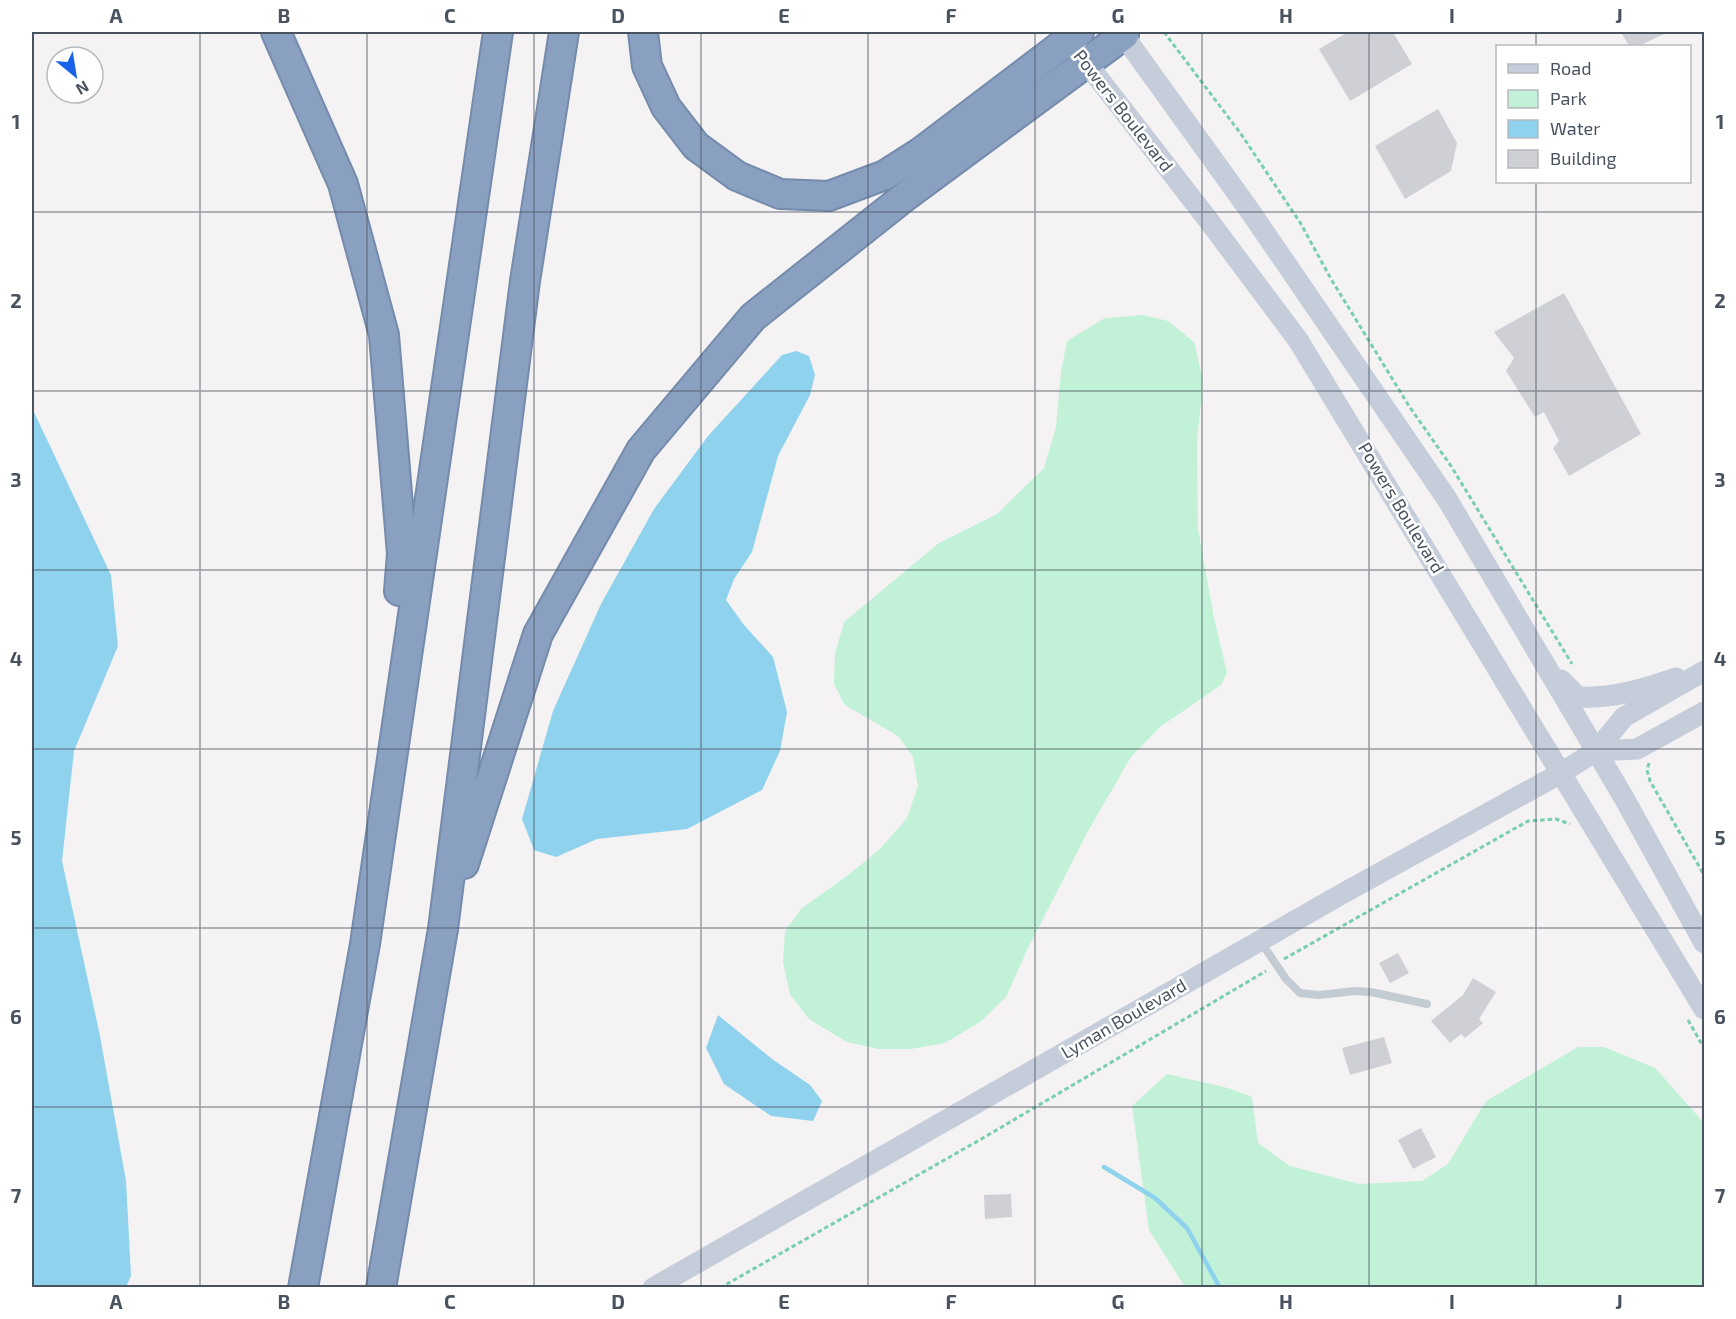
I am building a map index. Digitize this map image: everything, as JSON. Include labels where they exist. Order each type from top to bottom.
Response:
[{"type":"highway","points":[[276,32],[343,184],[384,335],[402,554],[386,740],[364,944]]},
{"type":"highway","points":[[303,1287],[364,944],[498,32]]},
{"type":"highway","points":[[381,1287],[443,929],[525,281],[564,32]]},
{"type":"highway","points":[[643,32],[647,66],[666,106],[696,146],[737,176],[780,194],[829,196],[885,175],[1074,42],[1124,33]]},
{"type":"highway","points":[[443,929],[538,634],[641,450],[753,317],[907,195],[1074,42]]},
{"type":"main road","points":[[1124,33],[1250,211],[1447,499],[1624,798],[1704,943]]},
{"type":"main road","name":"Powers Boulevard","points":[[1074,42],[1298,340],[1704,1009]]},
{"type":"main road","points":[[1538,652],[1578,697],[1597,698],[1621,694],[1704,669]]},
{"type":"main road","name":"Lyman Boulevard","points":[[653,1287],[1260,941],[1561,773],[1596,751],[1624,717],[1704,669]]},
{"type":"main road","points":[[1596,751],[1637,750],[1704,712]]},
{"type":"lane","points":[[1260,941],[1293,988],[1308,995],[1371,992],[1427,1004]]},
{"type":"path","points":[[1164,32],[1241,134],[1301,224],[1331,279],[1409,406],[1451,466],[1576,669]]},
{"type":"path","points":[[1655,757],[1648,765],[1650,781],[1704,875]]},
{"type":"path","points":[[720,1287],[1003,1127],[1276,964],[1528,821],[1556,819],[1571,825]]},
{"type":"green space","points":[[1142,315],[1168,321],[1194,342],[1203,381],[1197,442],[1198,529],[1214,618],[1227,673],[1221,685],[1160,727],[1131,757],[1088,831],[1027,950],[1006,997],[980,1022],[945,1043],[911,1049],[879,1049],[847,1042],[809,1019],[790,994],[783,962],[785,931],[802,908],[880,849],[907,818],[918,786],[913,757],[898,736],[845,705],[834,684],[835,654],[844,622],[939,543],[997,514],[1044,468],[1056,427],[1061,372],[1067,341],[1105,318]]},
{"type":"green space","points":[[1578,1047],[1604,1047],[1655,1068],[1704,1123],[1704,1287],[1185,1287],[1149,1230],[1132,1106],[1167,1074],[1228,1088],[1252,1097],[1258,1143],[1290,1166],[1359,1184],[1422,1181],[1448,1164],[1486,1101]]},
{"type":"water","points":[[796,351],[809,356],[815,375],[810,395],[778,456],[752,552],[734,579],[726,600],[744,625],[773,657],[787,712],[780,751],[762,790],[687,829],[597,839],[556,857],[534,850],[522,819],[553,711],[601,604],[654,509],[708,436],[782,355]]},
{"type":"water","points":[[32,408],[111,575],[118,646],[74,751],[62,861],[100,1036],[126,1181],[131,1276],[126,1287],[32,1287]]},
{"type":"water","points":[[718,1015],[772,1059],[810,1085],[822,1101],[813,1121],[771,1116],[724,1084],[706,1048]]},
{"type":"building","points":[[1348,32],[1394,34],[1412,64],[1350,101],[1319,49]]},
{"type":"building","points":[[1621,32],[1668,32],[1641,45],[1628,45]]},
{"type":"building","points":[[1438,109],[1457,143],[1451,171],[1405,199],[1375,146]]},
{"type":"building","points":[[1564,293],[1641,434],[1569,476],[1553,448],[1559,441],[1544,412],[1535,417],[1506,371],[1514,358],[1494,332]]},
{"type":"building","points":[[1398,953],[1409,973],[1390,983],[1379,963]]},
{"type":"building","points":[[1473,978],[1496,992],[1479,1019],[1483,1023],[1465,1038],[1461,1034],[1450,1043],[1431,1021],[1463,995]]},
{"type":"building","points":[[1384,1037],[1392,1063],[1350,1075],[1342,1048]]},
{"type":"building","points":[[1421,1128],[1436,1157],[1413,1169],[1398,1140]]},
{"type":"building","points":[[1011,1194],[1012,1217],[985,1219],[984,1195]]},
{"type":"waterway","points":[[1104,1167],[1155,1198],[1187,1228],[1220,1288]]}]
